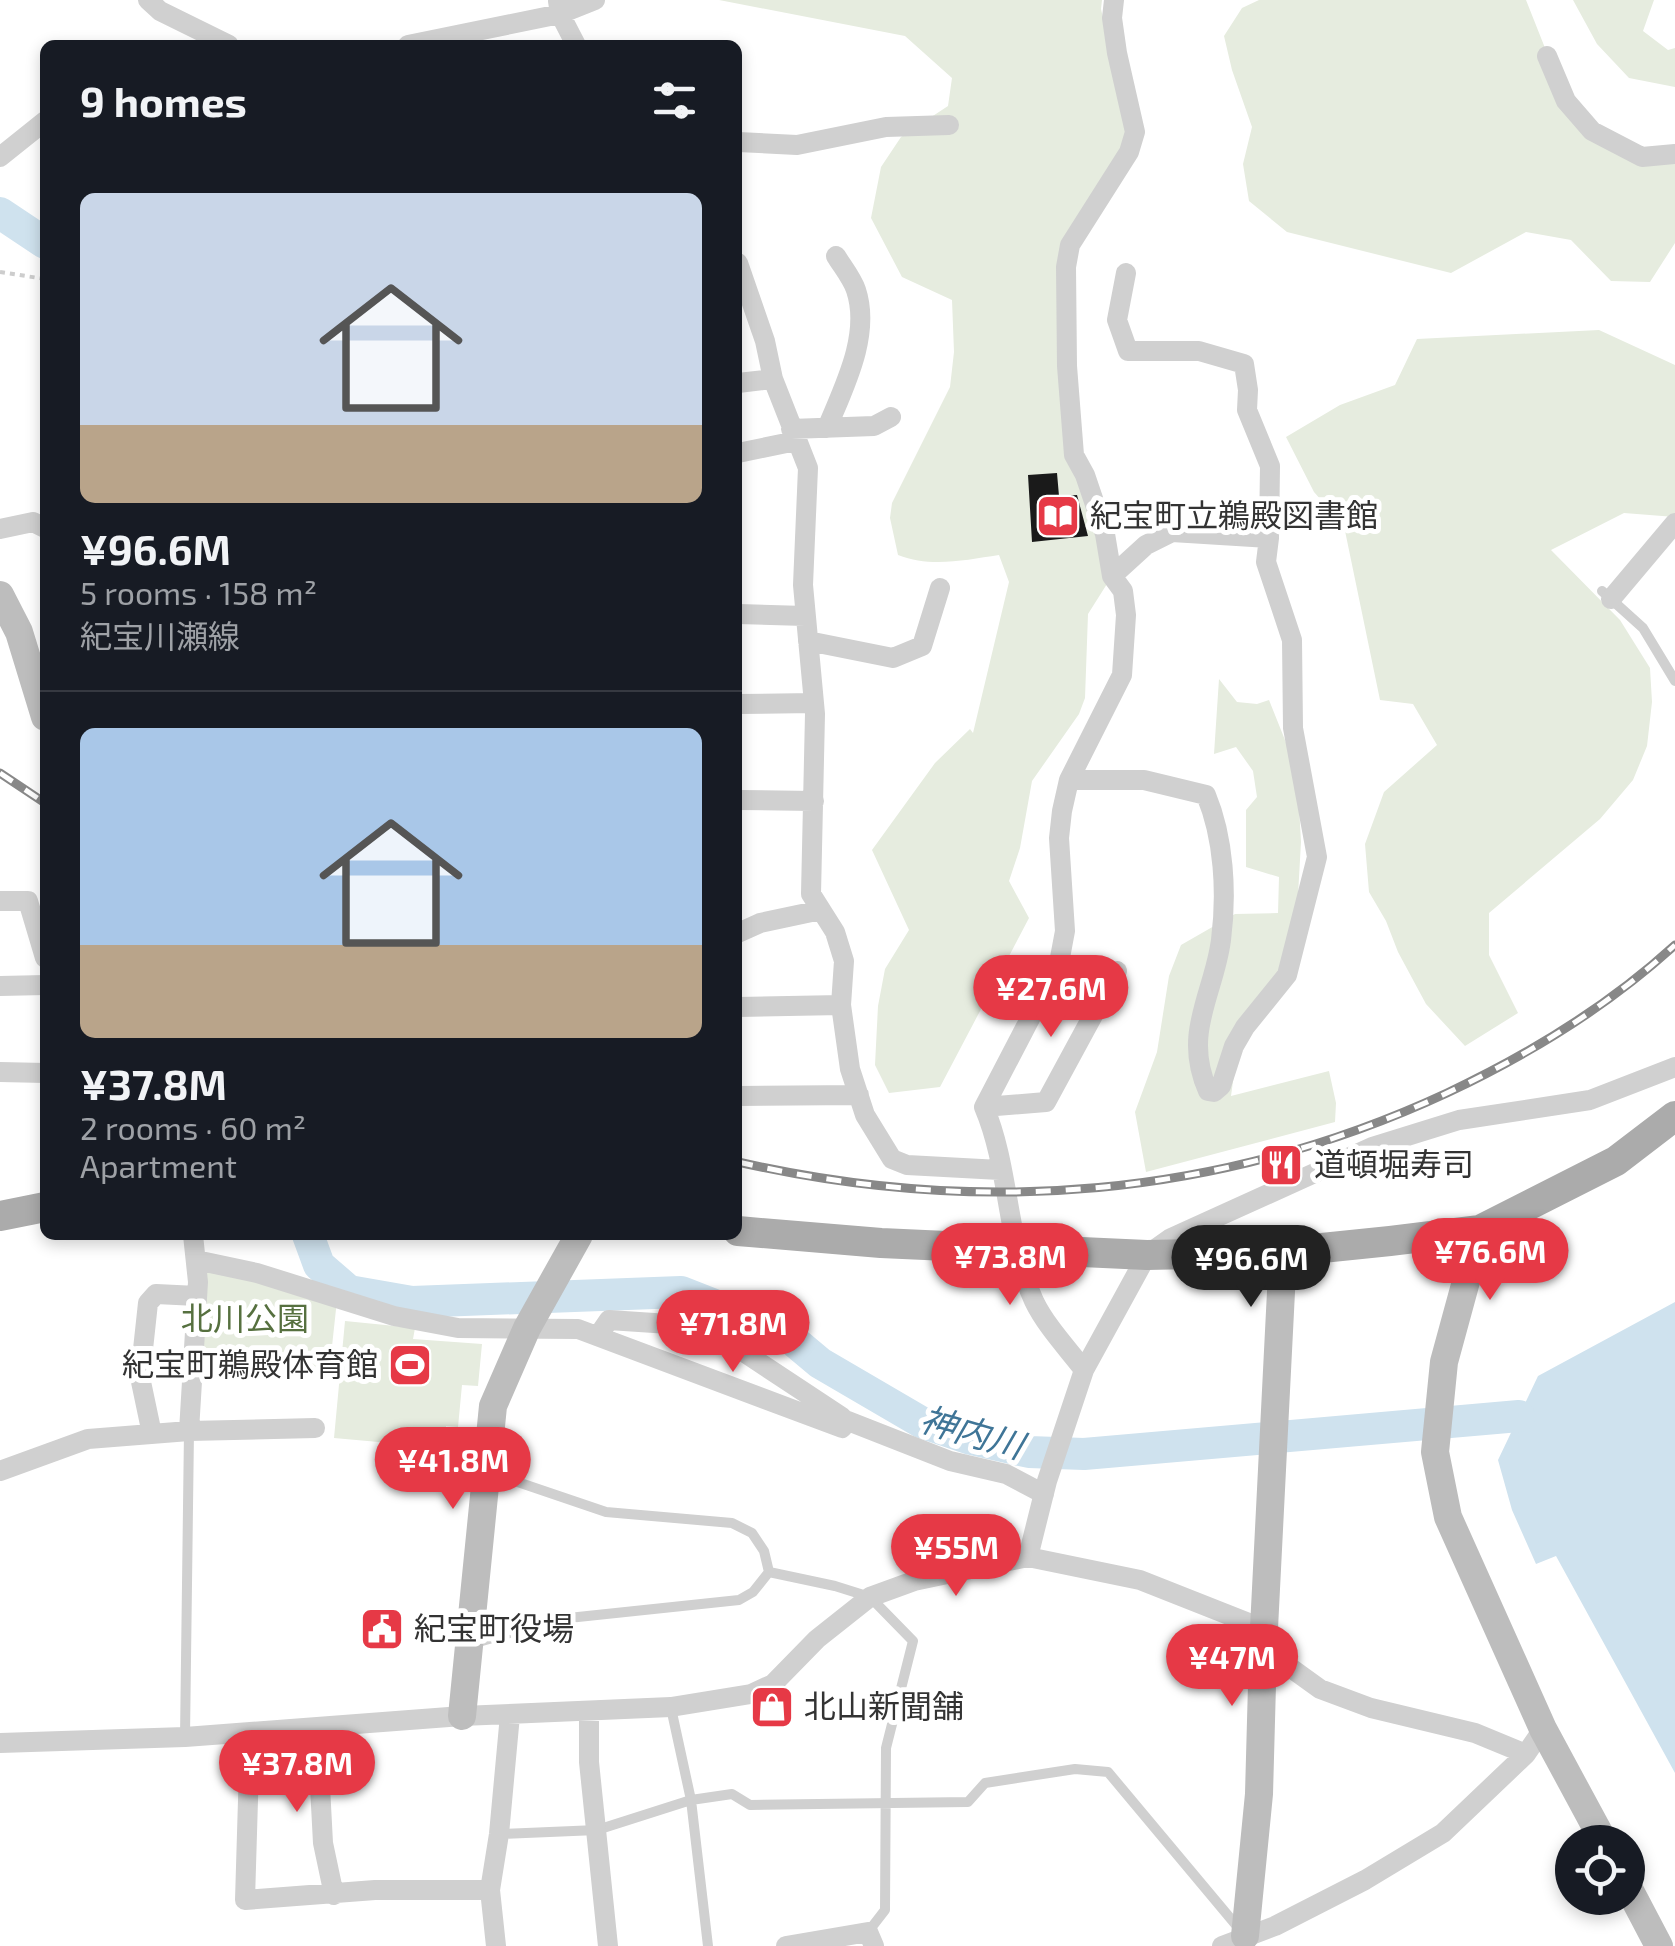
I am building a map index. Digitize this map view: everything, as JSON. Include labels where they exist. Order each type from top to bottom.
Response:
[{"type":"main road","points":[[742,1231],[881,1243],[1016,1246],[1147,1255],[1282,1252],[1480,1230],[1616,1161],[1675,1116]]},
{"type":"main road","points":[[0,1216],[40,1208]]},
{"type":"street","points":[[148,0],[218,40]]},
{"type":"street","points":[[428,40],[595,0]]},
{"type":"street","points":[[984,1107],[1059,963],[1065,931],[1059,838],[1069,780],[1122,674],[1126,616],[1122,590],[1112,576],[1105,534],[1074,455],[1067,382],[1066,268],[1070,245],[1129,152],[1135,132],[1117,53],[1112,18],[1114,0]]},
{"type":"street","points":[[559,7],[574,40]]},
{"type":"street","points":[[1547,56],[1566,102],[1592,131],[1642,157],[1675,154]]},
{"type":"street","points":[[742,142],[797,145],[886,126],[949,125]]},
{"type":"street","points":[[2,155],[36,127]]},
{"type":"street","points":[[827,428],[853,366],[859,322],[856,290],[836,256]]},
{"type":"street","points":[[1069,780],[1144,780],[1206,795],[1216,819],[1222,864],[1221,942],[1197,1026],[1204,1082],[1208,1091],[1214,1092],[1221,1086],[1234,1046],[1245,1027],[1286,976],[1317,857],[1293,728],[1292,640],[1266,562],[1270,466],[1247,410],[1244,364],[1199,350],[1128,350],[1117,320],[1126,273]]},
{"type":"street","points":[[742,287],[747,317],[808,468],[803,584],[814,703],[811,894],[835,932],[844,961],[840,1005],[850,1069],[865,1115],[892,1159],[907,1165],[1000,1170]]},
{"type":"street","points":[[742,383],[773,379]]},
{"type":"street","points":[[742,452],[827,428],[874,426],[891,417]]},
{"type":"street","points":[[0,529],[33,522],[40,526]]},
{"type":"street","points":[[1607,595],[1675,524]]},
{"type":"street","points":[[1112,576],[1146,545],[1172,532],[1270,538]]},
{"type":"street","points":[[808,642],[893,658],[922,646],[940,588]]},
{"type":"street","points":[[0,594],[18,632],[40,701]]},
{"type":"street","points":[[742,614],[805,616]]},
{"type":"street","points":[[742,704],[814,703]]},
{"type":"street","points":[[742,800],[814,801]]},
{"type":"street","points":[[0,901],[28,901],[40,941]]},
{"type":"street","points":[[742,931],[821,910]]},
{"type":"street","points":[[984,1107],[1046,1102],[1117,971]]},
{"type":"street","points":[[0,986],[40,985]]},
{"type":"street","points":[[742,1007],[840,1005]]},
{"type":"street","points":[[1028,1556],[1084,1370],[1147,1255],[1171,1238],[1372,1147],[1459,1120],[1590,1100],[1675,1067]]},
{"type":"street","points":[[0,1072],[40,1073]]},
{"type":"street","points":[[742,1096],[858,1095]]},
{"type":"street","points":[[984,1107],[994,1129],[1016,1246],[1035,1303],[1084,1370]]},
{"type":"street","points":[[1480,1230],[1444,1362],[1435,1452],[1448,1517],[1543,1729],[1595,1825]]},
{"type":"street","points":[[190,1431],[197,1296],[194,1240]]},
{"type":"street","points":[[462,1716],[494,1406],[527,1328],[573,1245]]},
{"type":"street","points":[[1282,1252],[1259,1794],[1234,1941],[1275,1926],[1366,1880],[1442,1833],[1526,1754],[1543,1729]]},
{"type":"street","points":[[196,1260],[257,1273],[394,1316],[458,1328],[578,1329],[842,1428],[848,1421]]},
{"type":"street","points":[[152,1434],[140,1377],[148,1303],[156,1294],[197,1296]]},
{"type":"street","points":[[598,1336],[609,1320],[670,1324],[740,1349],[848,1421],[950,1461],[1046,1488]]},
{"type":"street","points":[[0,1470],[88,1439],[190,1431],[315,1428]]},
{"type":"street","points":[[0,1743],[185,1737],[462,1716],[671,1707],[750,1694],[773,1684],[817,1638],[870,1597],[914,1581],[1028,1556],[1140,1580],[1263,1639],[1320,1690],[1371,1708],[1476,1733],[1526,1754]]},
{"type":"street","points":[[589,1711],[589,1762],[608,1946]]},
{"type":"street","points":[[496,1946],[490,1890],[510,1714]]},
{"type":"street","points":[[317,1728],[323,1843],[334,1895]]},
{"type":"street","points":[[250,1733],[244,1900],[374,1890],[490,1890]]},
{"type":"street","points":[[1642,1915],[1658,1946]]},
{"type":"street","points":[[786,1946],[871,1939]]},
{"type":"lane","points":[[1607,595],[1643,628],[1675,681]]},
{"type":"lane","points":[[185,1737],[190,1431]]},
{"type":"lane","points":[[485,1471],[606,1512],[732,1522],[752,1533],[764,1551],[769,1572]]},
{"type":"lane","points":[[769,1572],[870,1597],[913,1641],[886,1748],[884,1910],[871,1939]]},
{"type":"lane","points":[[469,1644],[560,1619],[739,1600],[753,1592],[769,1572]]},
{"type":"lane","points":[[671,1707],[691,1800],[708,1946]]},
{"type":"lane","points":[[499,1834],[597,1830],[691,1800],[732,1794],[750,1805],[968,1802],[985,1783],[1075,1769],[1108,1772],[1234,1941]]},
{"type":"path","points":[[0,272],[40,278]]},
{"type":"green space","points":[[719,0],[1102,0],[1129,132],[1120,156],[1064,243],[1067,383],[1112,576],[1088,614],[1085,698],[1079,714],[1032,781],[1020,848],[1009,881],[1029,918],[940,1087],[889,1093],[875,1065],[878,1006],[885,969],[909,930],[872,850],[935,763],[970,729],[973,733],[1009,582],[999,555],[935,562],[898,555],[890,518],[892,503],[950,387],[954,352],[952,300],[902,277],[871,218],[881,167],[901,137],[948,106],[952,78],[905,36]]},
{"type":"green space","points":[[1259,0],[1526,0],[1566,101],[1642,157],[1675,154],[1675,243],[1650,282],[1611,281],[1571,240],[1526,232],[1451,273],[1287,232],[1249,201],[1243,164],[1252,127],[1224,36],[1242,8]]},
{"type":"green space","points":[[1573,0],[1654,0],[1643,31],[1668,50],[1675,48],[1675,87],[1629,78],[1597,44]]},
{"type":"green space","points":[[1599,330],[1675,365],[1675,517],[1624,513],[1551,550],[1620,620],[1650,668],[1652,702],[1647,746],[1633,780],[1600,819],[1489,913],[1489,955],[1518,1013],[1465,1046],[1426,1004],[1369,892],[1365,844],[1384,792],[1437,745],[1413,704],[1380,700],[1344,526],[1314,492],[1286,437],[1340,405],[1395,385],[1417,339]]},
{"type":"green space","points":[[1219,679],[1237,702],[1257,704],[1269,700],[1297,770],[1301,842],[1296,931],[1282,982],[1239,1038],[1231,1096],[1329,1071],[1336,1103],[1335,1122],[1146,1172],[1135,1112],[1157,1052],[1169,976],[1181,945],[1235,914],[1278,913],[1279,877],[1246,867],[1246,810],[1257,797],[1253,771],[1236,747],[1214,754]]},
{"type":"green space","name":"北川公園","points":[[196,1260],[337,1300],[329,1374],[193,1363]]},
{"type":"green space","name":"紀宝町鵜殿体育館","points":[[345,1321],[415,1328],[413,1339],[482,1344],[478,1386],[462,1385],[458,1427],[446,1426],[445,1448],[334,1438]]},
{"type":"water","points":[[1675,1302],[1675,1773],[1556,1556],[1536,1564],[1512,1510],[1498,1460],[1538,1376]]},
{"type":"building","name":"紀宝町立鵜殿図書館","points":[[1057,473],[1059,496],[1077,495],[1088,536],[1032,542],[1028,475]]},
{"type":"waterway","name":"神内川","points":[[0,213],[40,240]]},
{"type":"waterway","name":"神内川","points":[[310,1240],[319,1265],[349,1291],[412,1302],[681,1292],[783,1332],[820,1363],[921,1422],[1029,1452],[1084,1454],[1519,1416]]},
{"type":"railway","points":[[0,773],[40,800]]},
{"type":"railway","points":[[742,1163],[829,1179],[919,1189],[1009,1192],[1098,1188],[1187,1175],[1275,1156],[1362,1128],[1447,1093],[1508,1062],[1595,1009],[1675,945]]},
{"type":"place","name":"紀宝町立鵜殿図書館","points":[[1058,516]]},
{"type":"place","name":"道頓堀寿司","points":[[1281,1165]]},
{"type":"place","name":"紀宝町鵜殿体育館","points":[[410,1365]]},
{"type":"place","name":"紀宝町役場","points":[[382,1629]]},
{"type":"place","name":"北山新聞舗","points":[[772,1707]]}]
